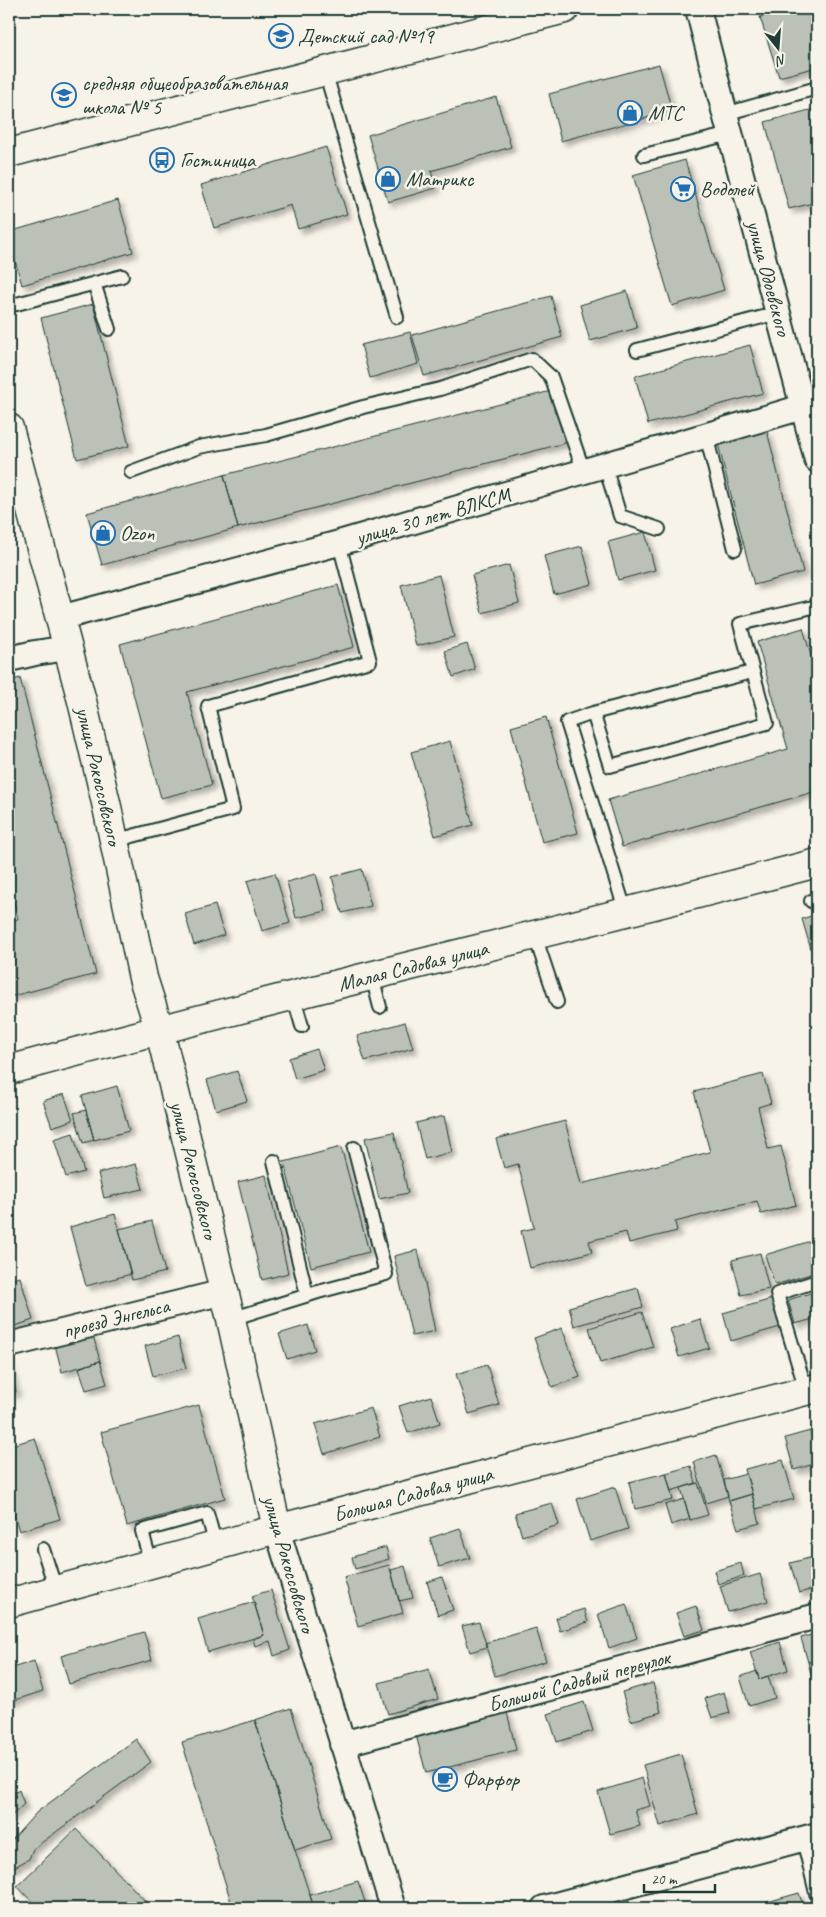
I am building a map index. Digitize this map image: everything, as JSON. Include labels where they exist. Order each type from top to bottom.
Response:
[{"type":"street","points":[[9,153],[565,9]]},
{"type":"street","name":"улица Одоевского","points":[[698,9],[817,460]]},
{"type":"street","name":"улица 30 лет ВЛКСМ","points":[[60,618],[339,543],[803,407]]},
{"type":"street","name":"улица Рокоссовского","points":[[9,428],[82,701],[143,978],[159,1028],[231,1319],[277,1529],[393,1908]]},
{"type":"street","points":[[9,659],[35,652],[67,648]]},
{"type":"street","name":"Малая Садовая улица","points":[[9,1070],[159,1028],[535,936],[817,863]]},
{"type":"street","name":"проезд Энгельса","points":[[9,1345],[224,1292]]},
{"type":"street","name":"Большая Садовая улица","points":[[9,1603],[277,1529],[812,1389]]},
{"type":"street","name":"Большой Садовый переулок","points":[[342,1744],[817,1616]]},
{"type":"street","points":[[544,1908],[810,1837]]},
{"type":"lane","points":[[325,72],[397,317]]},
{"type":"lane","points":[[644,155],[817,88]]},
{"type":"lane","points":[[9,306],[122,276]]},
{"type":"lane","points":[[94,283],[109,328]]},
{"type":"lane","points":[[637,350],[778,313]]},
{"type":"lane","points":[[131,472],[200,446],[266,435],[363,407],[440,389],[532,359],[551,377],[594,469],[620,516],[660,529]]},
{"type":"lane","points":[[706,435],[735,549]]},
{"type":"lane","points":[[114,841],[233,809],[208,706],[370,661],[339,543]]},
{"type":"lane","points":[[593,713],[610,766],[767,723],[740,624],[817,606]]},
{"type":"lane","points":[[626,913],[567,722],[593,713],[752,672]]},
{"type":"lane","points":[[535,936],[557,1002]]},
{"type":"lane","points":[[372,976],[380,1007]]},
{"type":"lane","points":[[294,995],[302,1026]]},
{"type":"lane","points":[[231,1319],[307,1295],[386,1274],[354,1148]]},
{"type":"lane","points":[[274,1162],[307,1295]]},
{"type":"lane","points":[[812,1389],[777,1294],[817,1281]]},
{"type":"lane","points":[[43,1549],[56,1590]]},
{"type":"lane","points":[[810,1837],[817,1897]]},
{"type":"building","points":[[795,9],[817,9],[817,67],[779,77],[760,17]]},
{"type":"building","points":[[659,64],[672,111],[561,141],[549,94]]},
{"type":"building","points":[[496,97],[511,147],[431,171],[436,188],[388,202],[368,135]]},
{"type":"building","points":[[817,108],[817,202],[789,209],[765,122]]},
{"type":"building","points":[[326,147],[347,214],[298,229],[291,205],[214,228],[201,185]]},
{"type":"building","points":[[685,160],[724,290],[672,306],[633,175]]},
{"type":"building","points":[[118,200],[133,252],[22,285],[9,240],[9,232]]},
{"type":"building","points":[[627,291],[637,328],[590,341],[580,305]]},
{"type":"building","points":[[551,296],[562,337],[424,376],[412,335]]},
{"type":"building","points":[[93,304],[129,446],[77,459],[41,318]]},
{"type":"building","points":[[410,332],[418,364],[370,378],[361,345]]},
{"type":"building","points":[[750,345],[763,393],[648,424],[635,376]]},
{"type":"building","points":[[551,391],[565,443],[238,528],[224,475]]},
{"type":"building","points":[[767,431],[803,572],[754,585],[718,444]]},
{"type":"building","points":[[224,475],[238,528],[102,565],[87,513]]},
{"type":"building","points":[[645,532],[655,570],[618,580],[608,542]]},
{"type":"building","points":[[582,546],[592,584],[554,594],[544,556]]},
{"type":"building","points":[[509,565],[519,603],[482,613],[472,575]]},
{"type":"building","points":[[439,575],[454,637],[416,646],[401,585]]},
{"type":"building","points":[[338,585],[354,647],[187,692],[212,785],[161,798],[120,644]]},
{"type":"building","points":[[803,628],[817,677],[817,791],[622,847],[608,800],[788,749],[757,642]]},
{"type":"building","points":[[467,644],[475,669],[453,677],[445,651]]},
{"type":"building","points":[[20,678],[96,974],[9,997],[9,921],[18,919],[9,882],[9,681]]},
{"type":"building","points":[[546,717],[578,833],[542,842],[511,727]]},
{"type":"building","points":[[450,741],[473,825],[435,836],[411,752]]},
{"type":"building","points":[[362,869],[371,906],[342,913],[332,877]]},
{"type":"building","points":[[275,873],[290,923],[262,931],[247,881]]},
{"type":"building","points":[[316,874],[326,911],[296,918],[287,882]]},
{"type":"building","points":[[215,905],[224,935],[194,945],[185,914]]},
{"type":"building","points":[[817,914],[817,970],[802,919]]},
{"type":"building","points":[[405,1022],[413,1048],[365,1061],[357,1036]]},
{"type":"building","points":[[317,1049],[324,1070],[295,1079],[289,1058]]},
{"type":"building","points":[[237,1071],[247,1101],[216,1110],[207,1080]]},
{"type":"building","points":[[763,1074],[771,1103],[758,1107],[768,1149],[781,1146],[796,1205],[761,1214],[757,1201],[675,1222],[677,1231],[629,1243],[626,1232],[589,1241],[592,1252],[530,1268],[521,1231],[534,1228],[518,1164],[504,1168],[496,1139],[565,1121],[581,1184],[710,1152],[694,1092]]},
{"type":"building","points":[[117,1086],[129,1131],[94,1140],[82,1096]]},
{"type":"building","points":[[64,1094],[73,1120],[52,1127],[43,1101]]},
{"type":"building","points":[[86,1110],[94,1140],[83,1143],[74,1113]]},
{"type":"building","points":[[444,1116],[452,1152],[425,1159],[416,1123]]},
{"type":"building","points":[[394,1132],[408,1193],[379,1199],[365,1138]]},
{"type":"building","points":[[73,1133],[84,1172],[66,1177],[54,1139]]},
{"type":"building","points":[[341,1147],[369,1252],[311,1267],[284,1162]]},
{"type":"building","points":[[136,1164],[143,1189],[104,1198],[98,1173]]},
{"type":"building","points":[[266,1175],[288,1273],[262,1280],[238,1182]]},
{"type":"building","points":[[115,1214],[131,1274],[86,1286],[70,1227]]},
{"type":"building","points":[[152,1221],[165,1272],[132,1280],[119,1229]]},
{"type":"building","points":[[817,1239],[817,1272],[775,1285],[765,1255]]},
{"type":"building","points":[[418,1250],[435,1331],[412,1336],[394,1256]]},
{"type":"building","points":[[760,1253],[769,1289],[741,1295],[732,1260]]},
{"type":"building","points":[[20,1277],[33,1320],[9,1328],[9,1280]]},
{"type":"building","points":[[638,1288],[643,1307],[574,1326],[569,1307]]},
{"type":"building","points":[[817,1291],[817,1318],[795,1324],[788,1300]]},
{"type":"building","points":[[772,1299],[780,1327],[731,1341],[723,1313]]},
{"type":"building","points":[[642,1312],[653,1347],[600,1363],[589,1328]]},
{"type":"building","points":[[700,1319],[709,1348],[679,1357],[670,1329]]},
{"type":"building","points":[[308,1325],[315,1350],[287,1359],[279,1334]]},
{"type":"building","points":[[562,1328],[580,1377],[552,1387],[534,1338]]},
{"type":"building","points":[[93,1335],[100,1361],[62,1372],[55,1345]]},
{"type":"building","points":[[178,1337],[186,1368],[153,1376],[145,1346]]},
{"type":"building","points":[[100,1361],[107,1384],[86,1390],[79,1368]]},
{"type":"building","points":[[9,1363],[16,1392],[9,1394]]},
{"type":"building","points":[[487,1365],[499,1405],[469,1414],[456,1374]]},
{"type":"building","points":[[431,1396],[440,1423],[408,1433],[399,1406]]},
{"type":"building","points":[[199,1405],[225,1498],[127,1526],[101,1432]]},
{"type":"building","points":[[371,1408],[380,1437],[324,1454],[315,1424]]},
{"type":"building","points":[[810,1431],[817,1463],[794,1470],[785,1438]]},
{"type":"building","points":[[35,1438],[60,1519],[19,1531],[9,1498],[9,1446]]},
{"type":"building","points":[[716,1455],[728,1496],[706,1503],[694,1462]]},
{"type":"building","points":[[783,1460],[794,1499],[756,1509],[745,1469]]},
{"type":"building","points":[[691,1466],[696,1483],[671,1491],[666,1473]]},
{"type":"building","points":[[666,1473],[673,1500],[635,1509],[629,1482]]},
{"type":"building","points":[[746,1474],[752,1494],[729,1501],[724,1480]]},
{"type":"building","points":[[698,1483],[708,1515],[690,1520],[681,1488]]},
{"type":"building","points":[[615,1487],[628,1529],[590,1541],[577,1499]]},
{"type":"building","points":[[752,1494],[760,1523],[738,1529],[729,1501]]},
{"type":"building","points":[[684,1499],[690,1519],[671,1525],[665,1505]]},
{"type":"building","points":[[552,1503],[559,1525],[522,1536],[515,1513]]},
{"type":"building","points":[[460,1528],[470,1558],[439,1567],[430,1538]]},
{"type":"building","points":[[386,1547],[389,1559],[355,1569],[352,1557]]},
{"type":"building","points":[[817,1556],[817,1588],[799,1593],[790,1563]]},
{"type":"building","points":[[741,1563],[744,1576],[718,1584],[714,1571]]},
{"type":"building","points":[[389,1565],[403,1613],[358,1626],[344,1577]]},
{"type":"building","points":[[405,1566],[413,1598],[399,1601],[391,1570]]},
{"type":"building","points":[[760,1574],[768,1601],[728,1612],[720,1586]]},
{"type":"building","points":[[442,1577],[453,1610],[438,1615],[427,1582]]},
{"type":"building","points":[[271,1590],[290,1650],[274,1656],[270,1641],[255,1646],[253,1639],[264,1635],[252,1596]]},
{"type":"building","points":[[254,1602],[264,1635],[208,1652],[198,1619]]},
{"type":"building","points":[[626,1604],[637,1638],[609,1648],[598,1614]]},
{"type":"building","points":[[696,1606],[704,1630],[684,1636],[676,1613]]},
{"type":"building","points":[[584,1609],[588,1622],[560,1631],[556,1618]]},
{"type":"building","points":[[479,1622],[487,1647],[470,1652],[462,1626]]},
{"type":"building","points":[[536,1628],[546,1661],[495,1676],[485,1643]]},
{"type":"building","points":[[144,1632],[152,1660],[69,1684],[61,1656]]},
{"type":"building","points":[[817,1633],[817,1660],[808,1662],[801,1638]]},
{"type":"building","points":[[780,1642],[788,1670],[759,1679],[750,1652]]},
{"type":"building","points":[[817,1660],[817,1681],[813,1682],[808,1662]]},
{"type":"building","points":[[34,1661],[43,1691],[9,1702],[9,1669]]},
{"type":"building","points":[[429,1669],[438,1699],[388,1714],[379,1683]]},
{"type":"building","points":[[757,1671],[759,1679],[768,1676],[775,1698],[749,1706],[740,1677]]},
{"type":"building","points":[[653,1683],[661,1712],[631,1721],[622,1692]]},
{"type":"building","points":[[724,1692],[730,1713],[712,1718],[705,1698]]},
{"type":"building","points":[[584,1702],[593,1731],[557,1742],[548,1714]]},
{"type":"building","points":[[291,1708],[331,1839],[295,1850],[255,1720]]},
{"type":"building","points":[[507,1712],[516,1750],[426,1773],[416,1735]]},
{"type":"building","points":[[255,1720],[314,1908],[233,1908],[182,1742]]},
{"type":"building","points":[[136,1739],[151,1762],[33,1849],[29,1859],[9,1870],[9,1841],[37,1812]]},
{"type":"building","points":[[681,1754],[698,1814],[660,1826],[643,1765]]},
{"type":"building","points":[[642,1778],[650,1806],[635,1810],[640,1826],[610,1834],[598,1792]]},
{"type":"building","points":[[19,1790],[24,1804],[9,1818],[9,1796]]},
{"type":"building","points":[[76,1829],[152,1908],[38,1908],[17,1886]]},
{"type":"building","points":[[358,1881],[367,1908],[314,1908],[310,1895]]},
{"type":"building","points":[[799,1893],[804,1908],[769,1908],[767,1902]]},
{"type":"place","name":"Детский сад №19","points":[[281,36]]},
{"type":"place","name":"средняя общеобразовательная школа № 5","points":[[64,95]]},
{"type":"place","name":"МТС","points":[[630,113]]},
{"type":"place","name":"Гостиница","points":[[162,160]]},
{"type":"place","name":"Матрикс","points":[[388,179]]},
{"type":"place","name":"Водолей","points":[[683,189]]},
{"type":"place","name":"Ozon","points":[[103,533]]},
{"type":"place","name":"Фарфор","points":[[445,1779]]}]
